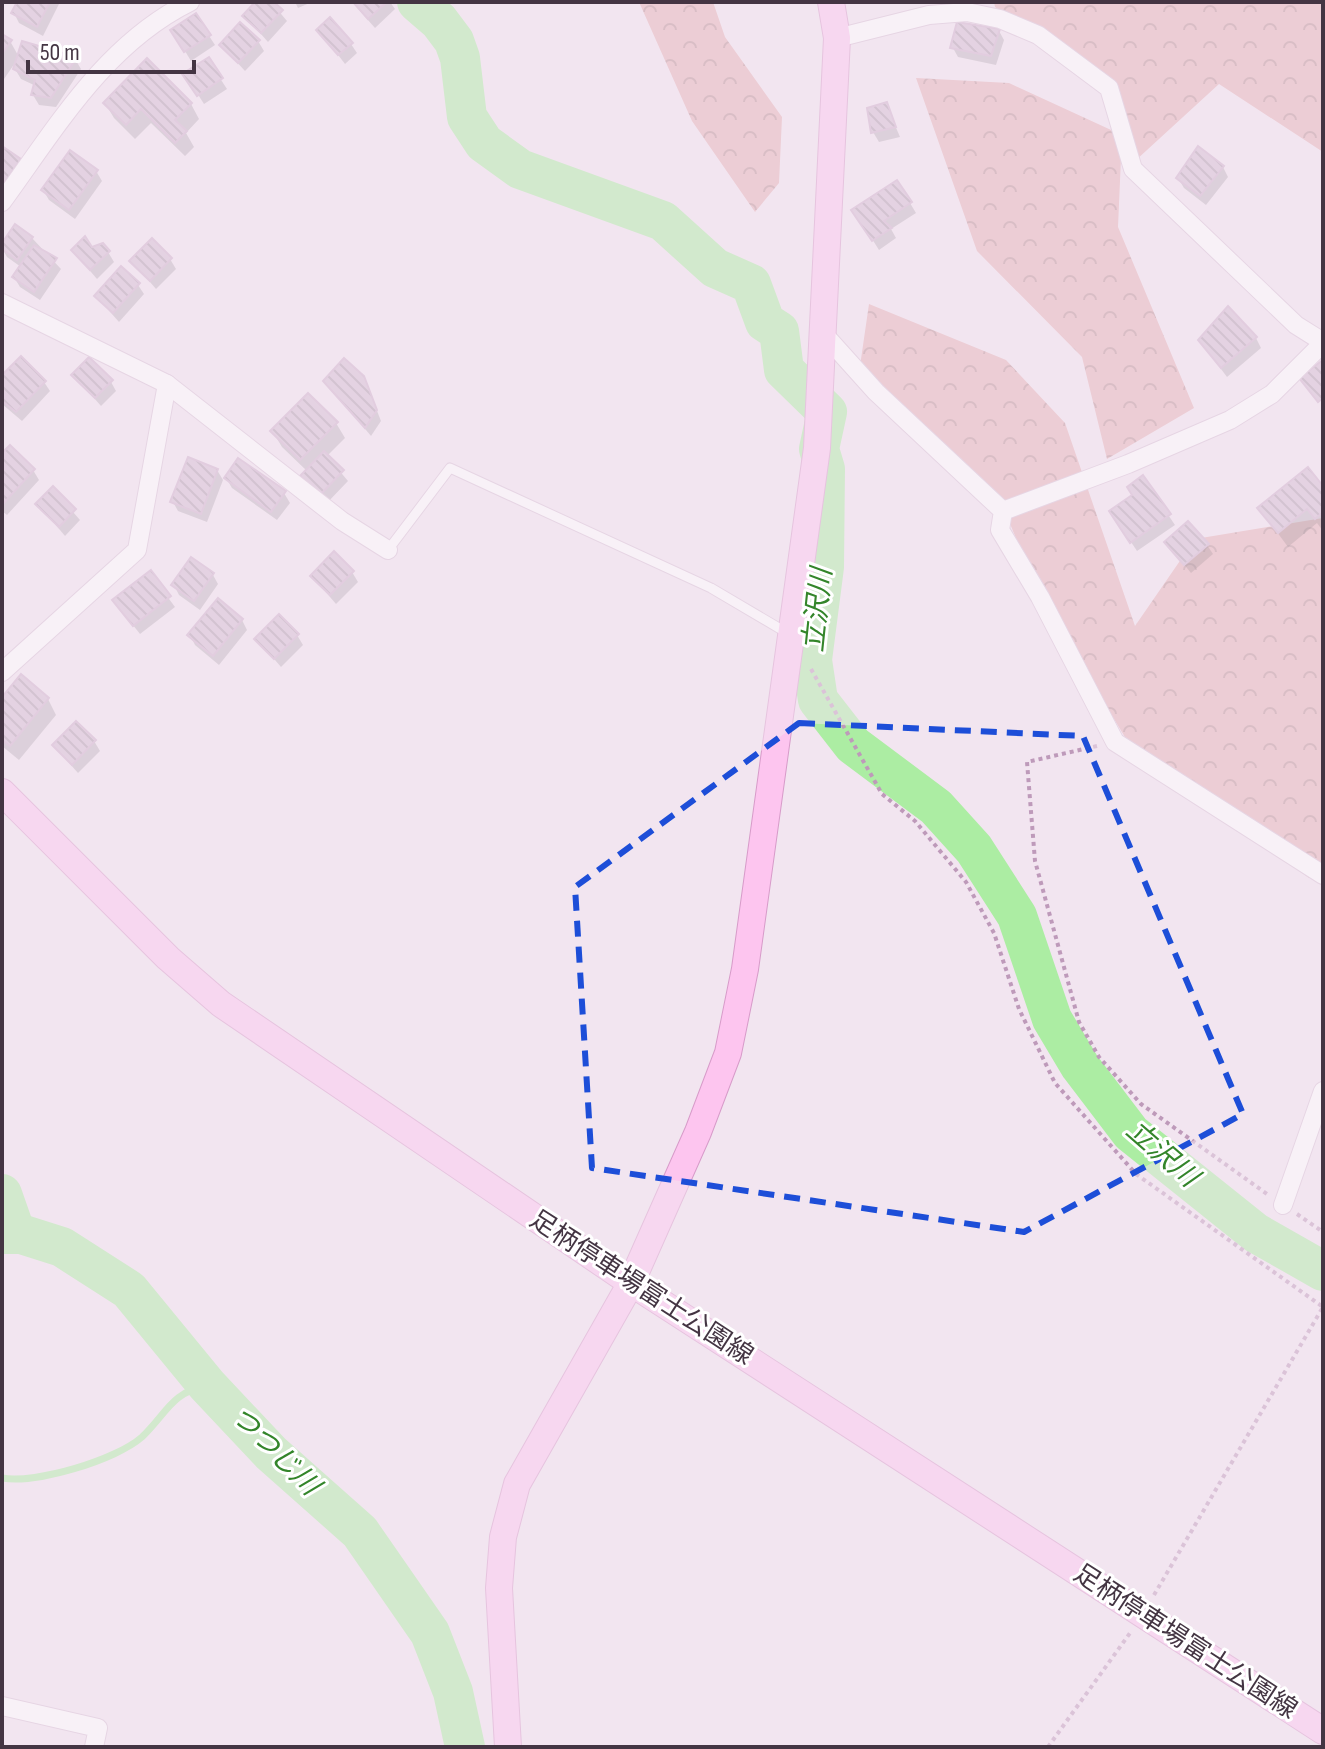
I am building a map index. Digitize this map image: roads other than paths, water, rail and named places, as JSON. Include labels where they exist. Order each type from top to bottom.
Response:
[{"type":"street","points":[[2,202],[90,83],[132,37],[190,2]]},
{"type":"street","points":[[508,1747],[499,1588],[503,1537],[517,1484],[631,1283],[698,1132],[728,1053],[745,969],[817,448],[837,38],[827,3]]},
{"type":"street","points":[[837,38],[929,15],[967,12],[1000,19],[1038,35],[1109,88],[1133,169],[1296,325],[1323,342],[1272,394],[1230,420],[1128,464],[1003,511]]},
{"type":"street","points":[[2,303],[167,384],[342,521],[388,550]]},
{"type":"street","points":[[822,332],[876,392],[1003,511]]},
{"type":"street","points":[[2,672],[137,550],[167,384]]},
{"type":"street","points":[[1003,511],[1000,530],[1040,597],[1115,742],[1323,875]]},
{"type":"street","name":"足柄停車場富士公園線","points":[[2,792],[168,958],[221,1004],[631,1283],[1323,1731]]},
{"type":"street","points":[[1283,1205],[1323,1091]]},
{"type":"street","points":[[2,1706],[98,1728],[94,1747]]},
{"type":"lane","points":[[388,550],[450,468],[711,588],[792,635]]},
{"type":"waterway","name":"立沢川","points":[[417,2],[439,21],[454,41],[460,58],[467,117],[484,143],[520,169],[663,221],[715,268],[751,284],[765,322],[779,331],[784,370],[827,412],[819,449],[825,469],[824,567],[812,660],[818,700],[853,745],[936,807],[974,849],[1017,916],[1052,1019],[1080,1066],[1131,1133],[1256,1233],[1323,1271]]},
{"type":"waterway","points":[[2,1194],[16,1234]]},
{"type":"waterway","name":"つつじ川","points":[[2,1234],[21,1234],[62,1247],[129,1290],[207,1385],[271,1453],[360,1532],[430,1633],[453,1692],[465,1747]]},
{"type":"waterway","points":[[2,1478],[54,1474],[114,1454],[142,1437],[185,1393],[207,1385]]}]
